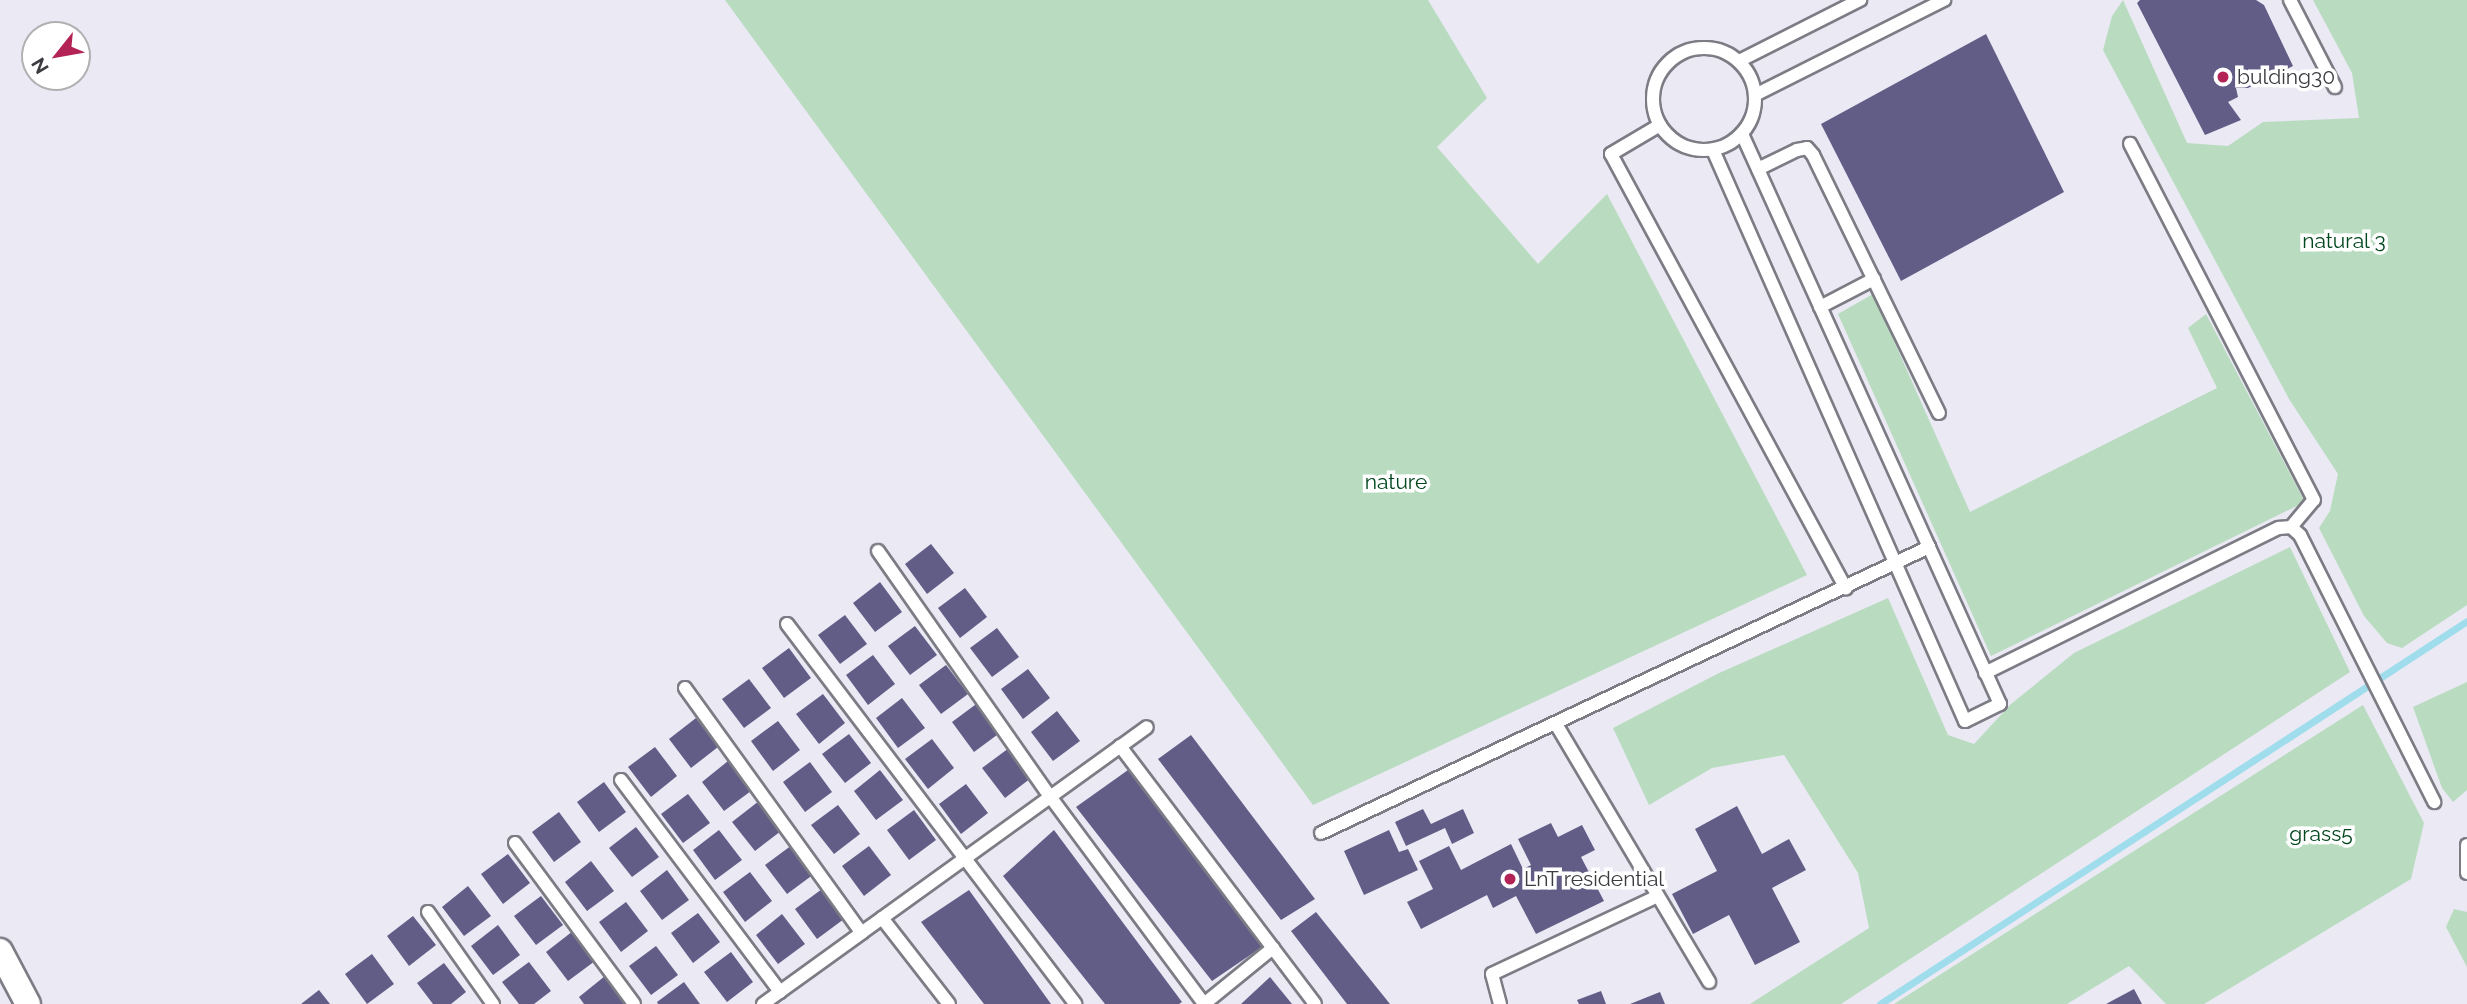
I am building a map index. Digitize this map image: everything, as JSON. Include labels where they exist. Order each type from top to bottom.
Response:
[{"type":"street","points":[[0,951],[28,1004]]},
{"type":"lane","points":[[1739,61],[1860,0]]},
{"type":"lane","points":[[1755,94],[1944,0]]},
{"type":"lane","points":[[2290,0],[2335,87]]},
{"type":"lane","points":[[1709,48],[1739,61],[1749,74],[1755,94],[1751,121],[1742,134],[1713,150],[1678,144],[1661,125],[1652,99],[1655,81],[1678,54],[1709,48]]},
{"type":"lane","points":[[1661,125],[1611,154],[1846,588]]},
{"type":"lane","points":[[1713,150],[1965,721],[2000,704],[1742,134]]},
{"type":"lane","points":[[2130,144],[2314,495],[2312,505],[2291,527]]},
{"type":"lane","points":[[1758,169],[1807,148],[1939,414]]},
{"type":"lane","points":[[1821,307],[1874,279]]},
{"type":"lane","points":[[1985,673],[2279,527],[2291,527],[2300,535],[2434,802]]},
{"type":"lane","points":[[1321,834],[1929,547]]},
{"type":"lane","points":[[878,551],[1049,795],[1204,1004],[1273,948]]},
{"type":"lane","points":[[787,624],[1074,1004]]},
{"type":"lane","points":[[685,688],[862,933]]},
{"type":"lane","points":[[1556,724],[1709,982]]},
{"type":"lane","points":[[763,1004],[964,856],[1147,727]]},
{"type":"lane","points":[[1120,746],[1315,1004]]},
{"type":"lane","points":[[621,780],[780,992]]},
{"type":"lane","points":[[515,843],[634,1004]]},
{"type":"lane","points":[[2467,845],[2467,873]]},
{"type":"lane","points":[[1500,1004],[1492,974],[1658,896]]},
{"type":"lane","points":[[428,912],[493,1004]]},
{"type":"lane","points":[[882,918],[949,1004]]},
{"type":"green space","name":"nature","points":[[725,0],[1428,0],[1487,98],[1437,147],[1538,264],[1607,194],[1807,575],[1313,805]]},
{"type":"green space","name":"natural 3","points":[[2123,0],[2187,143],[2228,146],[2263,122],[2359,118],[2352,73],[2313,0],[2467,0],[2467,605],[2402,648],[2387,643],[2364,616],[2319,528],[2330,511],[2338,474],[2289,399],[2103,50],[2112,16]]},
{"type":"green space","points":[[1873,294],[1970,512],[2217,388],[2188,328],[2206,314],[2305,502],[1991,656],[1838,314]]},
{"type":"green space","points":[[2290,547],[2350,672],[1841,1004],[1750,1004],[1869,928],[1858,873],[1784,755],[1712,768],[1649,805],[1613,728],[1717,674],[1888,598],[1948,735],[1974,744],[2011,704],[2074,653]]},
{"type":"green space","points":[[2467,682],[2467,790],[2453,802],[2442,788],[2413,707]]},
{"type":"green space","name":"grass5","points":[[2363,705],[2424,823],[2411,879],[2204,1004],[2166,1004],[2129,966],[2067,1004],[1894,1004]]},
{"type":"green space","points":[[2454,909],[2467,912],[2467,967],[2446,927]]},
{"type":"building","name":"bulding30","points":[[2140,0],[2256,0],[2264,5],[2293,66],[2248,88],[2236,88],[2238,97],[2228,102],[2241,120],[2205,135],[2137,3]]},
{"type":"building","points":[[1986,34],[2064,192],[1901,281],[1821,124]]},
{"type":"building","points":[[931,544],[954,573],[927,594],[905,564]]},
{"type":"building","points":[[880,582],[902,612],[875,632],[853,603]]},
{"type":"building","points":[[965,588],[987,617],[960,638],[938,608]]},
{"type":"building","points":[[845,615],[867,644],[840,664],[818,635]]},
{"type":"building","points":[[915,626],[937,655],[910,675],[888,646]]},
{"type":"building","points":[[997,628],[1019,657],[992,677],[970,648]]},
{"type":"building","points":[[789,648],[811,678],[784,698],[762,668]]},
{"type":"building","points":[[873,655],[895,684],[868,705],[846,675]]},
{"type":"building","points":[[946,665],[968,694],[941,714],[919,685]]},
{"type":"building","points":[[1028,669],[1050,698],[1023,719],[1001,689]]},
{"type":"building","points":[[749,679],[771,708],[744,728],[722,699]]},
{"type":"building","points":[[823,694],[845,723],[819,744],[796,714]]},
{"type":"building","points":[[902,698],[925,728],[898,748],[876,718]]},
{"type":"building","points":[[979,702],[1001,732],[974,752],[952,722]]},
{"type":"building","points":[[1057,711],[1080,741],[1053,761],[1031,732]]},
{"type":"building","points":[[696,718],[718,747],[691,768],[669,739]]},
{"type":"building","points":[[778,721],[800,750],[773,771],[751,741]]},
{"type":"building","points":[[849,734],[871,763],[845,783],[822,754]]},
{"type":"building","points":[[1191,735],[1315,899],[1281,920],[1158,759]]},
{"type":"building","points":[[932,739],[954,768],[928,789],[905,759]]},
{"type":"building","points":[[655,747],[677,776],[651,797],[628,767]]},
{"type":"building","points":[[1009,748],[1031,778],[1005,798],[982,768]]},
{"type":"building","points":[[728,761],[751,791],[724,811],[702,782]]},
{"type":"building","points":[[810,762],[832,792],[805,812],[783,782]]},
{"type":"building","points":[[880,770],[903,800],[876,820],[854,791]]},
{"type":"building","points":[[1128,770],[1262,947],[1212,981],[1076,807]]},
{"type":"building","points":[[604,782],[626,812],[599,832],[577,802]]},
{"type":"building","points":[[966,784],[988,813],[961,834],[939,804]]},
{"type":"building","points":[[688,794],[710,823],[683,843],[661,814]]},
{"type":"building","points":[[759,801],[781,831],[755,851],[732,822]]},
{"type":"building","points":[[838,805],[860,834],[834,854],[811,825]]},
{"type":"building","name":"LnT residential","points":[[1737,806],[1762,854],[1789,839],[1806,870],[1772,888],[1800,942],[1755,965],[1729,915],[1693,934],[1672,894],[1717,871],[1695,829]]},
{"type":"building","points":[[1423,809],[1431,824],[1463,809],[1474,833],[1452,844],[1445,828],[1406,846],[1395,822]]},
{"type":"building","points":[[914,810],[936,840],[909,860],[887,830]]},
{"type":"building","points":[[559,812],[581,842],[554,862],[532,832]]},
{"type":"building","name":"LnT residential","points":[[1551,823],[1558,837],[1582,825],[1595,850],[1581,857],[1604,901],[1536,934],[1516,896],[1493,908],[1487,895],[1421,929],[1407,902],[1433,889],[1419,861],[1449,846],[1461,870],[1511,844],[1523,869],[1531,865],[1518,839]]},
{"type":"building","points":[[636,827],[659,857],[632,877],[609,848]]},
{"type":"building","points":[[719,830],[742,860],[715,880],[693,850]]},
{"type":"building","points":[[1054,830],[1182,1002],[1105,1004],[1003,876]]},
{"type":"building","name":"LnT residential","points":[[1389,830],[1399,852],[1408,849],[1418,870],[1364,895],[1344,851]]},
{"type":"building","points":[[792,845],[814,874],[787,894],[765,865]]},
{"type":"building","points":[[869,846],[891,875],[864,896],[842,866]]},
{"type":"building","points":[[508,854],[530,883],[503,904],[481,874]]},
{"type":"building","points":[[591,861],[614,891],[587,911],[565,882]]},
{"type":"building","points":[[667,870],[689,900],[662,920],[640,891]]},
{"type":"building","points":[[750,872],[772,901],[745,922],[723,892]]},
{"type":"building","points":[[468,886],[491,916],[464,936],[442,907]]},
{"type":"building","points":[[822,889],[844,919],[817,939],[795,909]]},
{"type":"building","points":[[969,890],[1051,1004],[984,1004],[921,922]]},
{"type":"building","points":[[541,896],[563,925],[536,945],[514,916]]},
{"type":"building","points":[[626,902],[648,931],[621,952],[599,922]]},
{"type":"building","points":[[1316,912],[1390,1004],[1347,1004],[1291,931]]},
{"type":"building","points":[[698,913],[720,942],[693,963],[671,933]]},
{"type":"building","points":[[782,914],[805,944],[778,964],[756,935]]},
{"type":"building","points":[[413,916],[436,945],[409,966],[387,936]]},
{"type":"building","points":[[498,925],[520,955],[493,975],[471,946]]},
{"type":"building","points":[[573,931],[595,961],[568,981],[546,952]]},
{"type":"building","points":[[656,946],[678,975],[651,995],[629,966]]},
{"type":"building","points":[[731,952],[753,982],[727,1002],[704,972]]},
{"type":"building","points":[[372,954],[394,984],[367,1004],[345,974]]},
{"type":"building","points":[[529,962],[551,991],[534,1004],[519,1004],[502,982]]},
{"type":"building","points":[[444,963],[466,992],[451,1004],[433,1004],[417,983]]},
{"type":"building","points":[[605,976],[626,1004],[584,1004],[579,997]]},
{"type":"building","points":[[1270,977],[1292,1004],[1241,1004]]},
{"type":"building","points":[[684,982],[700,1004],[658,1004],[657,1002]]},
{"type":"building","points":[[2134,989],[2142,1004],[2106,1004]]},
{"type":"building","points":[[319,990],[330,1004],[301,1004]]},
{"type":"building","points":[[1601,991],[1606,1004],[1579,1004],[1577,1000]]},
{"type":"building","points":[[1660,992],[1665,1004],[1630,1004]]},
{"type":"waterway","points":[[1880,1004],[2467,621]]},
{"type":"place","name":"bulding30","points":[[2223,77]]},
{"type":"place","name":"LnT residential","points":[[1510,879]]}]
